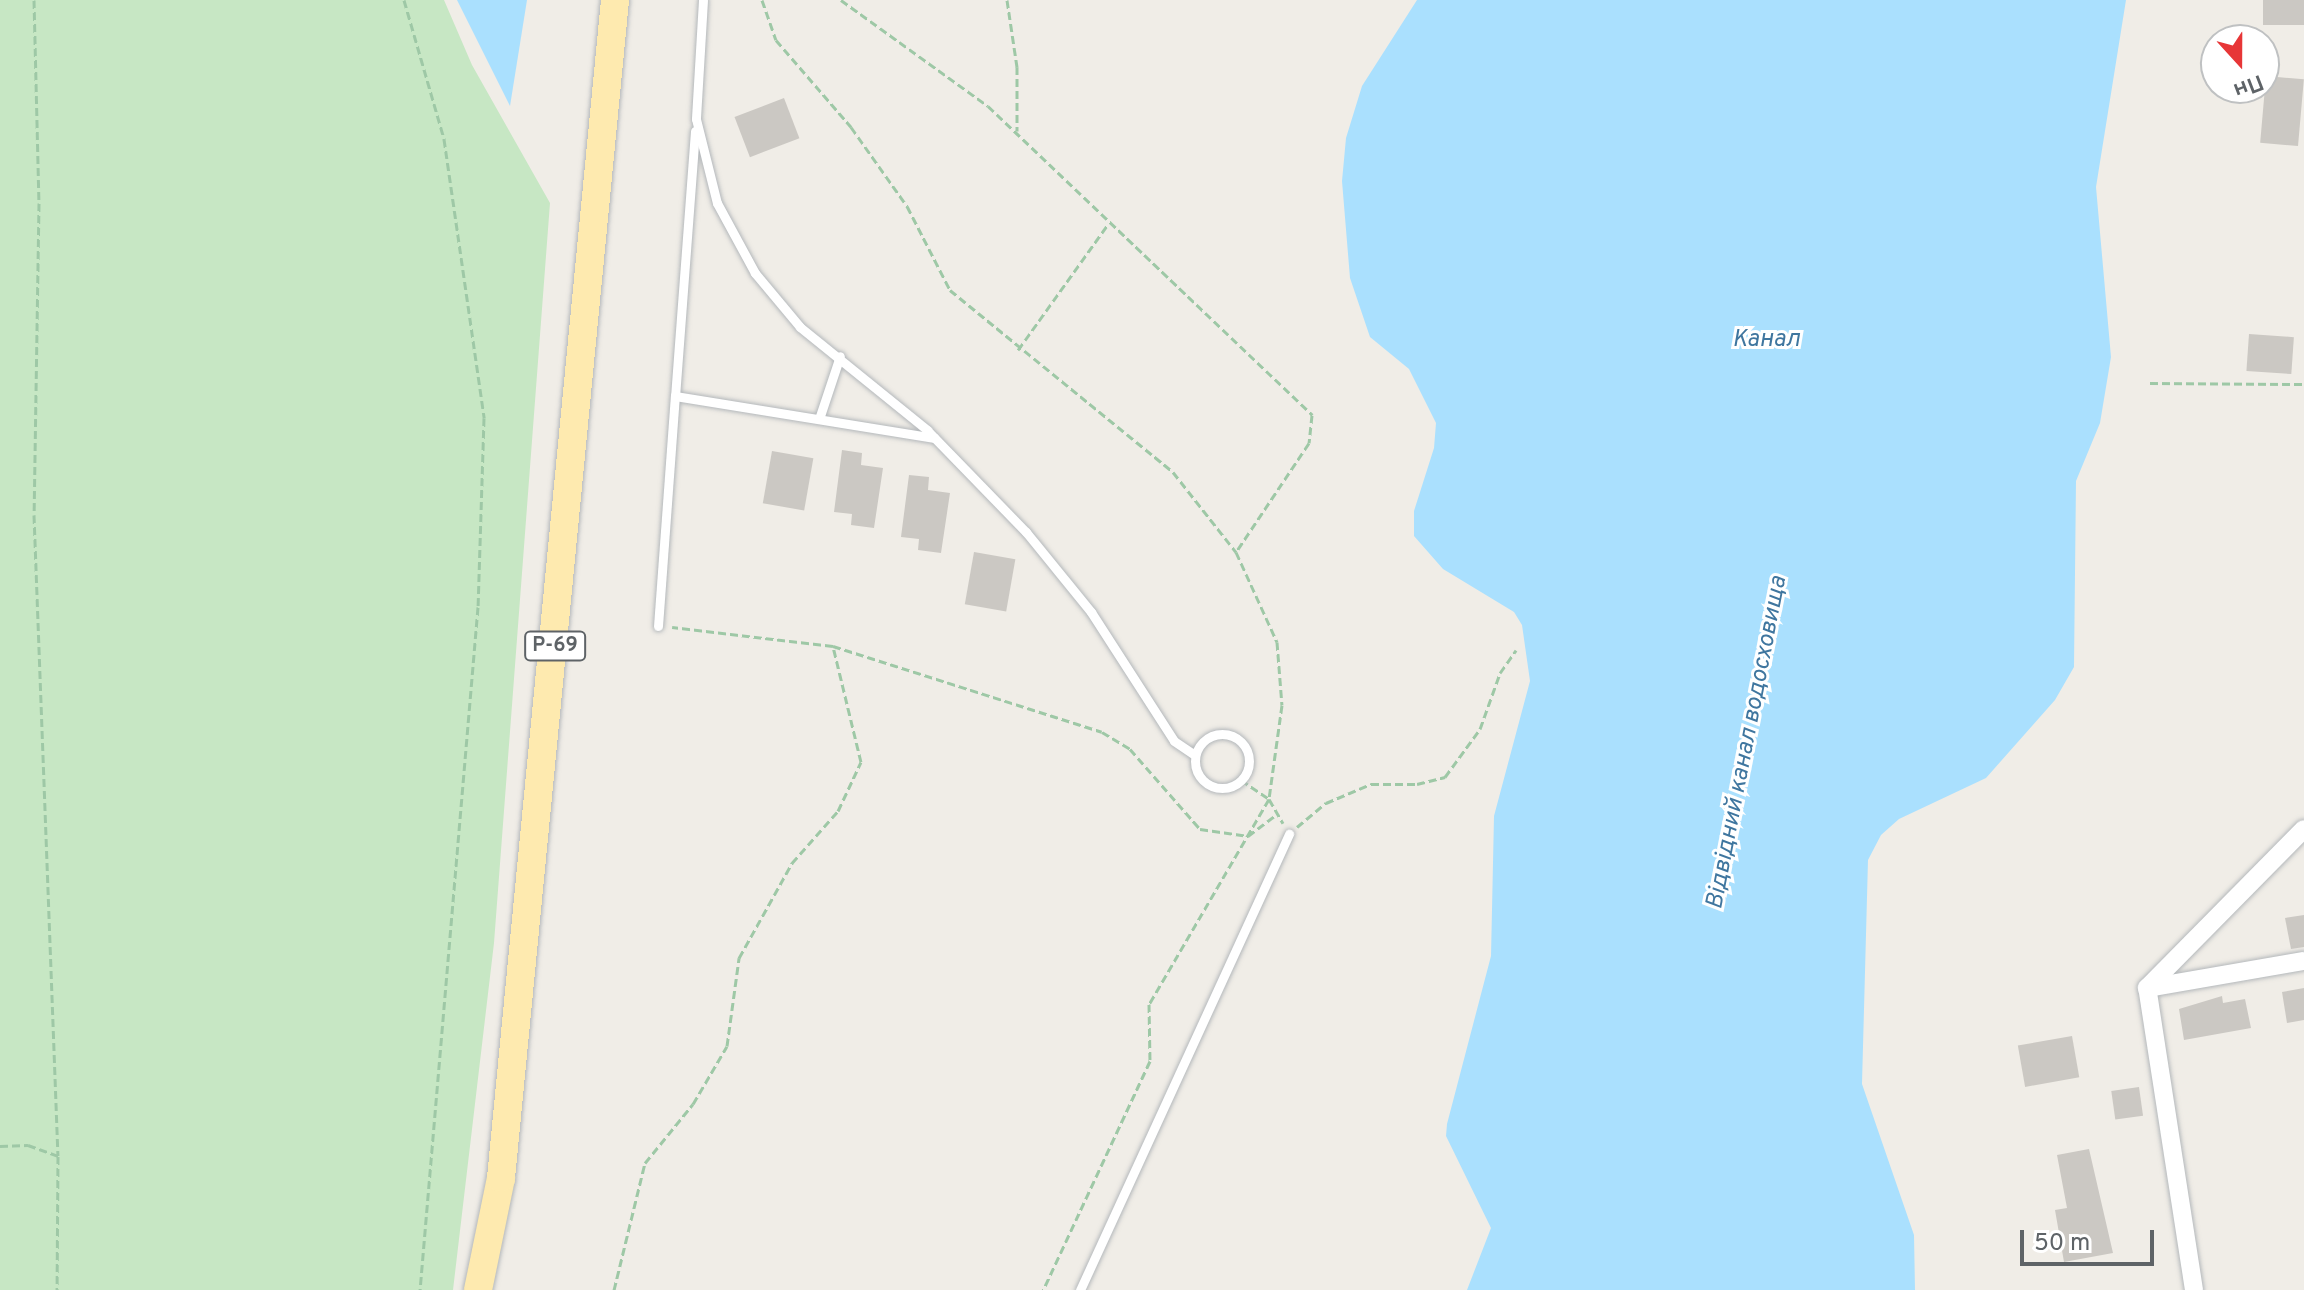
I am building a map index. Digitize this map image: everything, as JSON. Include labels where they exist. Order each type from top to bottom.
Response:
[{"type":"main road","name":"Р-69","points":[[478,1290],[506,1132],[615,0]]},
{"type":"street","points":[[2147,988],[2304,829]]},
{"type":"street","points":[[2147,988],[2304,961]]},
{"type":"street","points":[[2147,988],[2194,1290]]},
{"type":"lane","points":[[658,626],[703,0]]},
{"type":"lane","points":[[696,119],[717,203],[755,273],[800,327],[840,356],[935,438],[1035,543],[1091,612],[1174,741],[1195,755]]},
{"type":"lane","points":[[819,419],[840,356]]},
{"type":"lane","points":[[675,396],[935,438]]},
{"type":"lane","points":[[1231,735],[1249,754],[1241,780],[1226,787],[1209,785],[1197,772],[1195,755],[1205,739],[1231,735]]},
{"type":"lane","points":[[1080,1290],[1289,834]]},
{"type":"path","points":[[34,0],[39,203],[34,515],[58,1156],[57,1290]]},
{"type":"path","points":[[404,0],[444,139],[484,418],[478,607],[420,1290]]},
{"type":"path","points":[[762,0],[776,40],[851,127],[891,184],[950,290],[1018,350],[1173,472],[1236,552],[1277,642],[1282,705],[1269,799],[1149,1004],[1150,1061],[1043,1290]]},
{"type":"path","points":[[841,0],[923,56],[1017,132],[1312,415],[1309,443],[1236,552]]},
{"type":"path","points":[[1007,0],[1017,67],[1017,132]]},
{"type":"path","points":[[1018,350],[1110,221]]},
{"type":"path","points":[[2150,383],[2304,384]]},
{"type":"path","points":[[658,626],[833,646],[1102,732],[1130,749],[1200,829],[1248,836],[1277,814]]},
{"type":"path","points":[[614,1290],[645,1163],[693,1104],[727,1046],[739,958],[792,863],[838,811],[861,762],[833,646]]},
{"type":"path","points":[[1241,780],[1269,799],[1289,834],[1326,803],[1371,784],[1417,784],[1445,777],[1480,729],[1500,673],[1516,650]]},
{"type":"path","points":[[0,1146],[28,1145],[58,1156]]},
{"type":"green space","points":[[0,0],[444,0],[472,65],[550,203],[494,943],[453,1290],[0,1290]]},
{"type":"water","points":[[457,0],[527,0],[510,106]]},
{"type":"water","name":"Канал","points":[[1417,0],[2126,0],[2096,187],[2111,357],[2100,423],[2076,481],[2074,667],[2055,700],[1986,778],[1899,819],[1881,835],[1868,860],[1862,1084],[1914,1235],[1915,1290],[1467,1290],[1491,1228],[1446,1136],[1447,1124],[1491,956],[1494,816],[1530,681],[1522,625],[1514,612],[1443,569],[1414,536],[1414,511],[1434,448],[1436,423],[1409,369],[1370,337],[1350,278],[1342,181],[1346,138],[1362,86]]},
{"type":"building","points":[[2263,0],[2304,0],[2304,25],[2263,24]]},
{"type":"building","points":[[2280,77],[2304,79],[2298,146],[2260,143],[2264,104],[2280,104]]},
{"type":"building","points":[[784,98],[799,138],[750,157],[735,117]]},
{"type":"building","points":[[2249,334],[2294,337],[2291,374],[2246,371]]},
{"type":"building","points":[[842,450],[862,453],[861,465],[883,468],[874,528],[851,525],[852,514],[834,512]]},
{"type":"building","points":[[772,451],[813,458],[804,510],[763,503]]},
{"type":"building","points":[[909,475],[929,477],[928,490],[950,493],[941,553],[918,550],[919,539],[901,537]]},
{"type":"building","points":[[974,552],[1015,559],[1006,611],[965,604]]},
{"type":"building","points":[[2304,915],[2304,947],[2291,949],[2285,918]]},
{"type":"building","points":[[2304,988],[2304,1020],[2287,1023],[2282,992]]},
{"type":"building","points":[[2222,996],[2223,1003],[2245,999],[2251,1028],[2184,1040],[2179,1009]]},
{"type":"building","points":[[2072,1036],[2079,1077],[2025,1087],[2018,1046]]},
{"type":"building","points":[[2139,1087],[2143,1116],[2115,1120],[2111,1091]]},
{"type":"building","points":[[2089,1149],[2113,1253],[2064,1262],[2055,1210],[2067,1208],[2057,1155]]},
{"type":"water label","name":"Відвідний канал водосховища","points":[[1748,743]]}]
